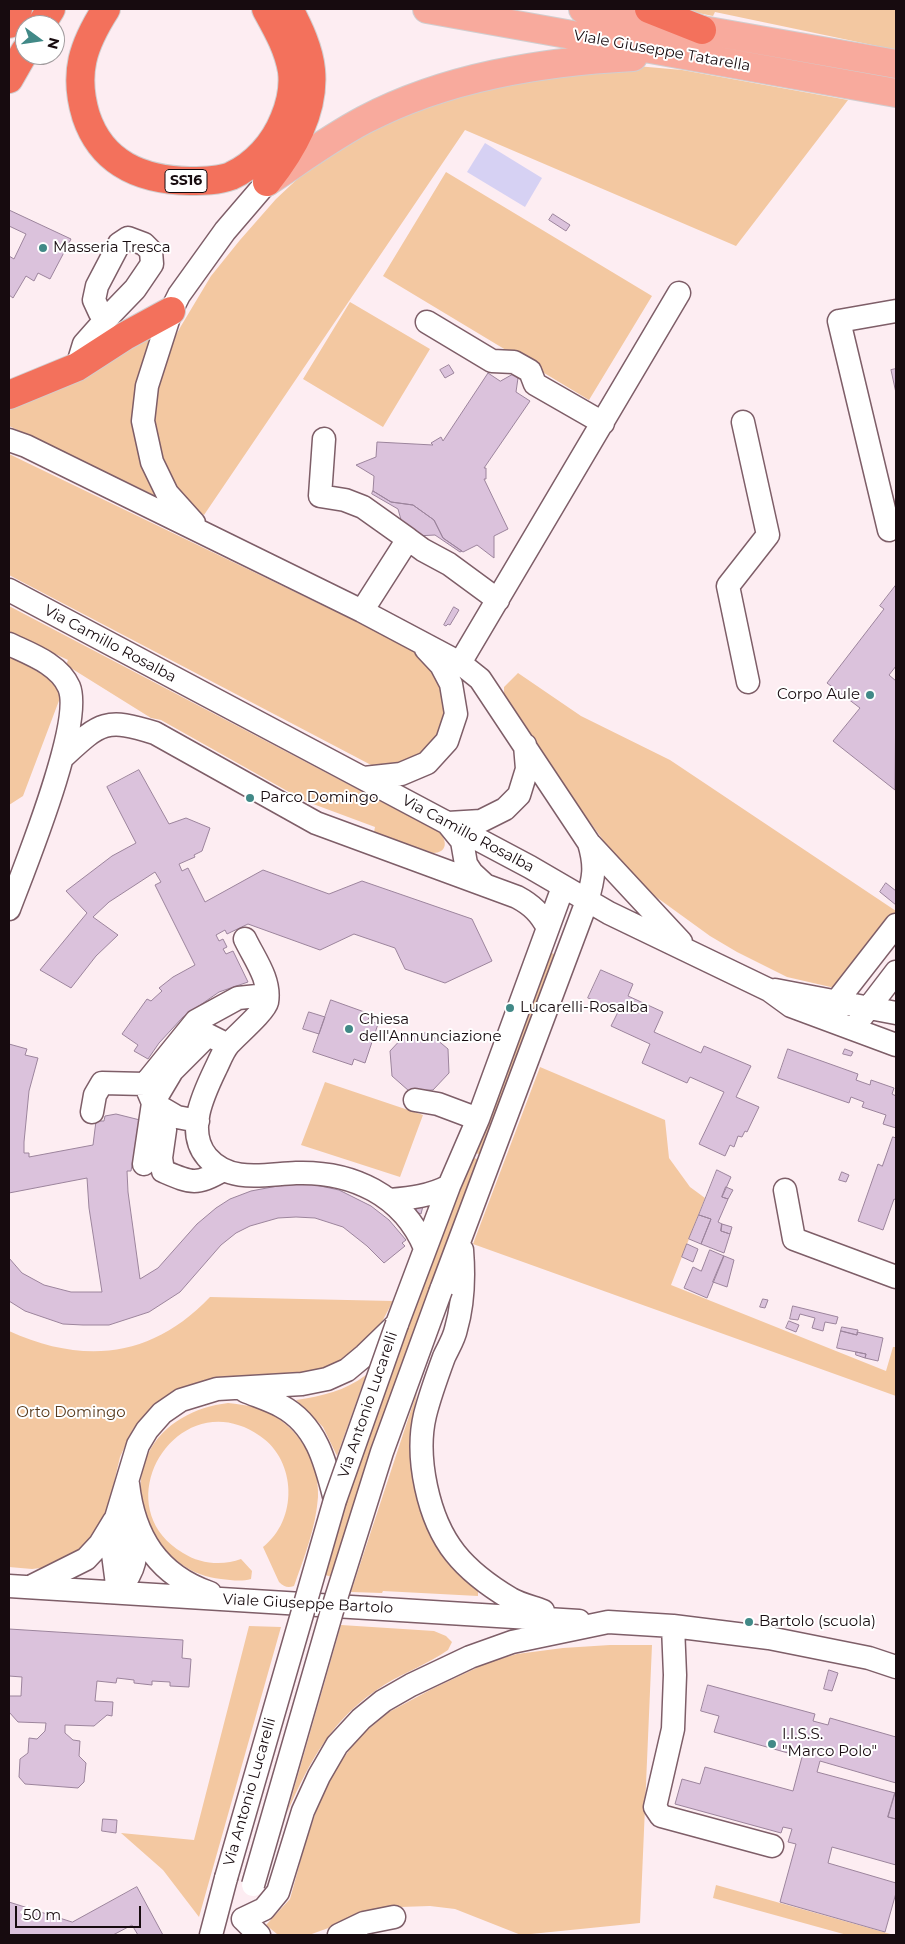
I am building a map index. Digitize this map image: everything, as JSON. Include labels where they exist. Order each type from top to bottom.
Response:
[{"type":"highway","points":[[9,24],[18,9]]},
{"type":"highway","name":"SS16","points":[[106,9],[94,27],[79,68],[81,99],[92,132],[106,150],[131,170],[166,180],[207,181],[231,176],[262,156],[280,130],[291,102],[292,72],[283,40],[266,9]]},
{"type":"highway","points":[[267,182],[286,158],[298,135],[309,104],[311,70],[306,46],[289,9]]},
{"type":"highway","points":[[649,9],[702,30]]},
{"type":"highway","points":[[9,79],[17,65]]},
{"type":"highway","points":[[9,395],[77,367],[125,336],[171,311]]},
{"type":"main road","name":"Viale Giuseppe Tatarella","points":[[427,9],[896,93]]},
{"type":"main road","name":"Viale Giuseppe Tatarella","points":[[582,9],[896,64]]},
{"type":"main road","points":[[267,182],[363,120],[414,97],[471,80],[576,60],[678,54]]},
{"type":"street","points":[[202,532],[167,493],[152,462],[143,421],[147,386],[171,311],[179,295],[225,231],[267,182]]},
{"type":"street","points":[[460,663],[679,293]]},
{"type":"street","points":[[889,530],[839,320],[896,311]]},
{"type":"street","points":[[77,367],[84,344],[107,318]]},
{"type":"street","points":[[427,322],[492,361],[514,362],[530,371],[535,384],[603,423]]},
{"type":"street","points":[[743,422],[768,535],[728,586],[748,682]]},
{"type":"street","points":[[324,439],[320,496],[345,500],[363,507],[423,550],[449,564],[498,600]]},
{"type":"street","points":[[9,440],[26,446],[362,611],[460,663],[480,678],[589,842],[690,952]]},
{"type":"street","points":[[362,611],[408,539]]},
{"type":"street","name":"Via Camillo Rosalba","points":[[9,590],[447,822],[530,867],[587,901],[769,990],[791,1006],[834,1012]]},
{"type":"street","points":[[364,778],[401,774],[426,763],[448,741],[456,714],[451,684],[441,665],[418,641]]},
{"type":"street","points":[[9,644],[51,666],[63,677],[70,689],[72,707],[63,758],[9,909]]},
{"type":"street","points":[[63,758],[90,733],[110,724],[130,725],[155,733],[316,822],[517,897],[528,903],[540,914],[546,934],[569,950]]},
{"type":"street","points":[[447,822],[482,821],[505,809],[518,795],[527,769],[525,745]]},
{"type":"street","points":[[447,822],[462,840],[466,864],[486,886]]},
{"type":"street","name":"Via Antonio Lucarelli","points":[[241,1927],[332,1611],[382,1452],[587,901],[592,884],[594,861],[589,842]]},
{"type":"street","name":"Via Antonio Lucarelli","points":[[210,1935],[335,1500],[425,1248],[478,1119],[564,887]]},
{"type":"street","points":[[834,1012],[896,925]]},
{"type":"street","points":[[245,939],[268,985],[267,1004],[228,1045],[210,1080],[198,1111],[197,1137],[206,1156],[223,1170],[252,1177],[297,1172],[334,1175],[363,1184],[390,1200],[409,1220],[425,1248]]},
{"type":"street","points":[[858,1031],[860,1018],[896,972]]},
{"type":"street","points":[[144,1164],[155,1100],[196,1021],[238,998],[267,995]]},
{"type":"street","points":[[834,1012],[869,1008],[896,1013]]},
{"type":"street","points":[[834,1012],[858,1031],[896,1045]]},
{"type":"street","points":[[223,1170],[207,1179],[186,1182],[164,1171],[155,1100],[172,1072],[208,1035],[228,1045]]},
{"type":"street","points":[[92,1112],[95,1095],[102,1083],[155,1100],[177,1117],[198,1121]]},
{"type":"street","points":[[415,1100],[438,1104],[478,1119]]},
{"type":"street","points":[[390,1200],[420,1197],[449,1186]]},
{"type":"street","points":[[786,1190],[794,1239],[896,1277]]},
{"type":"street","points":[[461,1237],[463,1264],[456,1329],[432,1389],[425,1417],[422,1445],[423,1470],[428,1496],[437,1520],[454,1552],[476,1574],[513,1600],[572,1620]]},
{"type":"street","points":[[118,1592],[132,1574],[136,1553],[125,1519],[128,1478],[138,1445],[162,1413],[182,1400],[217,1389],[302,1384],[327,1378],[347,1370],[397,1324]]},
{"type":"street","points":[[240,1388],[281,1406],[292,1413],[311,1433],[324,1457],[335,1500]]},
{"type":"street","points":[[19,1586],[86,1559],[125,1519]]},
{"type":"street","points":[[125,1519],[171,1572],[190,1586],[225,1599]]},
{"type":"street","name":"Viale Giuseppe Bartolo","points":[[19,1586],[608,1622]]},
{"type":"street","points":[[260,1935],[241,1927],[264,1909],[278,1892],[303,1811],[319,1776],[338,1745],[361,1719],[383,1701],[411,1685],[470,1657],[512,1642],[608,1622],[673,1626],[770,1638],[870,1658],[896,1668]]},
{"type":"street","points":[[673,1626],[675,1675],[673,1729],[655,1807],[662,1816],[772,1846]]},
{"type":"street","points":[[870,1658],[896,1656]]},
{"type":"street","points":[[339,1935],[364,1923],[394,1918]]},
{"type":"green space","points":[[678,9],[894,9],[896,10],[896,50],[715,12],[713,16]]},
{"type":"green space","points":[[625,65],[682,70],[848,100],[736,246],[465,130],[204,515],[191,508],[179,496],[159,458],[150,413],[164,357],[211,276],[276,199],[308,169],[379,124],[467,88]]},
{"type":"green space","points":[[446,172],[652,296],[589,400],[383,276]]},
{"type":"green space","points":[[350,302],[430,349],[383,427],[303,379]]},
{"type":"green space","points":[[153,331],[143,371],[160,498],[9,426],[9,405]]},
{"type":"green space","points":[[9,454],[407,646],[423,656],[448,691],[444,732],[415,762],[373,766],[9,575]]},
{"type":"green space","points":[[9,606],[439,832],[444,839],[445,846],[441,851],[433,853],[374,832],[375,827],[305,801],[161,720],[151,718],[66,665],[68,660],[9,632]]},
{"type":"green space","points":[[9,655],[50,679],[63,690],[23,796],[9,805]]},
{"type":"green space","points":[[518,673],[581,716],[670,760],[896,911],[835,988],[787,977],[737,952],[710,936],[652,894],[611,851],[504,696],[504,687]]},
{"type":"green space","points":[[550,952],[556,955],[482,1155],[472,1152]]},
{"type":"green space","points":[[540,1067],[665,1120],[669,1158],[690,1187],[705,1198],[671,1285],[886,1371],[893,1347],[896,1347],[896,1396],[473,1244]]},
{"type":"green space","points":[[325,1082],[423,1115],[400,1177],[301,1145]]},
{"type":"green space","points":[[471,1157],[480,1160],[332,1577],[322,1574],[365,1441]]},
{"type":"green space","name":"Orto Domingo","points":[[210,1297],[393,1301],[375,1335],[332,1368],[308,1374],[210,1379],[186,1387],[166,1398],[149,1411],[133,1429],[120,1457],[106,1517],[83,1550],[49,1567],[32,1569],[9,1567],[9,1331],[37,1342],[64,1349],[116,1350],[141,1344],[165,1333],[188,1317]]},
{"type":"green space","points":[[366,1375],[337,1456],[323,1427],[296,1400],[333,1392],[358,1381]]},
{"type":"green space","points":[[417,1392],[414,1413],[463,1577],[478,1591],[478,1596],[383,1591],[382,1593],[351,1592]]},
{"type":"green space","points":[[228,1403],[254,1407],[268,1412],[281,1420],[292,1430],[309,1454],[317,1482],[317,1508],[309,1542],[294,1586],[286,1587],[279,1582],[263,1547],[274,1536],[282,1522],[287,1507],[288,1491],[286,1475],[281,1460],[272,1447],[260,1436],[230,1423],[203,1424],[179,1435],[161,1455],[150,1480],[149,1506],[159,1532],[183,1553],[197,1560],[227,1563],[241,1559],[252,1571],[251,1579],[240,1581],[221,1579],[201,1574],[182,1565],[154,1535],[145,1516],[141,1495],[142,1474],[148,1454],[154,1443],[171,1425],[181,1418],[204,1408]]},
{"type":"green space","points":[[341,1625],[434,1631],[446,1636],[452,1642],[448,1650],[433,1660],[384,1685],[351,1711],[325,1741],[314,1758],[287,1813]]},
{"type":"green space","points":[[249,1626],[281,1627],[199,1917],[163,1870],[121,1833],[194,1840]]},
{"type":"green space","points":[[652,1645],[640,1923],[521,1935],[455,1909],[430,1906],[400,1907],[370,1913],[309,1935],[277,1934],[266,1925],[290,1899],[318,1806],[337,1767],[358,1738],[389,1712],[489,1662],[517,1654],[563,1648]]},
{"type":"green space","points":[[716,1885],[894,1935],[847,1935],[713,1898]]},
{"type":"shaded area","points":[[485,143],[542,178],[525,207],[467,172]]},
{"type":"building","name":"Masseria Tresca","points":[[9,210],[71,239],[50,279],[38,273],[34,281],[26,276],[13,298],[9,295],[9,256],[14,259],[26,234],[9,226]]},
{"type":"building","points":[[553,214],[570,225],[566,231],[549,220]]},
{"type":"building","points":[[449,365],[454,373],[445,378],[440,370]]},
{"type":"building","points":[[896,369],[896,393],[891,370]]},
{"type":"building","points":[[519,371],[516,392],[530,401],[484,468],[486,468],[486,479],[484,479],[508,529],[494,536],[494,558],[477,545],[463,552],[443,538],[434,520],[413,505],[391,502],[373,491],[374,476],[356,465],[376,457],[377,442],[433,445],[431,443],[441,437],[443,441],[488,373],[500,381]]},
{"type":"building","points":[[373,491],[391,502],[413,505],[434,520],[443,538],[462,551],[460,552],[435,535],[416,536],[403,527],[398,509],[372,494]]},
{"type":"building","name":"Corpo Aule","points":[[896,585],[896,666],[889,675],[896,681],[895,790],[833,741],[860,708],[827,683],[884,609],[880,606]]},
{"type":"building","points":[[454,607],[459,610],[450,625],[446,626],[444,625]]},
{"type":"building","points":[[139,770],[169,824],[186,818],[210,828],[202,851],[194,855],[195,857],[179,864],[182,871],[188,868],[205,902],[263,870],[329,894],[362,881],[472,919],[492,961],[445,983],[405,969],[395,948],[354,934],[320,950],[248,924],[227,934],[225,930],[216,935],[219,941],[223,939],[227,947],[223,949],[226,954],[233,951],[248,982],[219,992],[183,1017],[159,1043],[148,1059],[134,1051],[138,1045],[122,1034],[147,999],[151,1001],[162,991],[159,988],[173,977],[195,965],[155,885],[161,882],[155,872],[109,902],[93,917],[118,935],[96,956],[71,988],[40,970],[87,913],[66,891],[112,856],[136,843],[107,787]]},
{"type":"building","points":[[886,883],[896,891],[896,905],[880,892]]},
{"type":"building","points":[[601,970],[633,984],[628,996],[663,1012],[654,1032],[701,1053],[704,1046],[751,1066],[736,1097],[759,1107],[747,1132],[745,1131],[742,1137],[738,1136],[734,1147],[730,1145],[725,1156],[699,1144],[724,1092],[690,1077],[687,1083],[642,1063],[650,1044],[611,1026],[618,1012],[588,998]]},
{"type":"building","name":"Chiesa dell'Annunciazione","points":[[331,1000],[370,1014],[368,1020],[378,1024],[365,1063],[354,1059],[352,1065],[313,1052]]},
{"type":"building","points":[[309,1012],[325,1017],[319,1034],[303,1029]]},
{"type":"building","points":[[429,1033],[448,1049],[449,1073],[433,1090],[409,1091],[392,1076],[390,1051],[405,1035]]},
{"type":"building","points":[[9,1044],[27,1049],[25,1055],[38,1058],[29,1091],[24,1142],[24,1153],[29,1153],[29,1157],[93,1145],[96,1121],[104,1121],[105,1116],[116,1114],[140,1120],[135,1159],[133,1159],[131,1171],[127,1171],[128,1192],[140,1279],[158,1268],[197,1224],[230,1199],[251,1191],[288,1184],[311,1184],[339,1190],[371,1206],[389,1220],[406,1240],[402,1243],[405,1246],[384,1263],[367,1246],[343,1227],[315,1218],[278,1218],[250,1226],[236,1233],[221,1245],[180,1292],[149,1312],[109,1325],[83,1325],[63,1324],[25,1311],[9,1301],[9,1258],[22,1273],[44,1285],[71,1292],[102,1292],[89,1208],[87,1178],[9,1193]]},
{"type":"building","points":[[788,1049],[858,1074],[856,1080],[870,1085],[871,1080],[894,1088],[892,1094],[896,1096],[896,1128],[883,1124],[886,1115],[862,1107],[864,1102],[851,1097],[849,1103],[778,1078]]},
{"type":"building","points":[[845,1049],[853,1052],[851,1056],[843,1054]]},
{"type":"building","points":[[893,1137],[896,1138],[896,1200],[894,1199],[883,1230],[858,1221],[878,1164],[882,1166]]},
{"type":"building","points":[[717,1170],[731,1177],[722,1197],[728,1199],[718,1222],[722,1224],[721,1231],[730,1234],[724,1253],[701,1244],[711,1219],[699,1215]]},
{"type":"building","points":[[842,1172],[849,1175],[846,1182],[839,1180]]},
{"type":"building","points":[[726,1187],[733,1190],[728,1199],[722,1197]]},
{"type":"building","points":[[418,1205],[423,1206],[421,1214],[416,1212]]},
{"type":"building","points":[[699,1215],[711,1219],[701,1244],[689,1239]]},
{"type":"building","points":[[722,1224],[732,1227],[730,1234],[721,1231]]},
{"type":"building","points":[[687,1244],[698,1249],[693,1262],[682,1257]]},
{"type":"building","points":[[710,1250],[724,1256],[707,1298],[684,1288],[693,1267],[701,1271]]},
{"type":"building","points":[[724,1256],[734,1260],[727,1287],[713,1282]]},
{"type":"building","points":[[763,1299],[768,1300],[765,1308],[760,1307]]},
{"type":"building","points":[[793,1306],[838,1317],[836,1324],[825,1322],[823,1331],[812,1328],[815,1318],[800,1314],[798,1320],[790,1319]]},
{"type":"building","points":[[789,1321],[799,1325],[796,1332],[786,1328]]},
{"type":"building","points":[[842,1327],[858,1330],[857,1335],[841,1331]]},
{"type":"building","points":[[841,1331],[857,1335],[857,1332],[883,1338],[878,1361],[865,1358],[866,1354],[837,1348]]},
{"type":"building","points":[[856,1352],[866,1354],[865,1358],[856,1355]]},
{"type":"building","points":[[9,1629],[183,1640],[182,1658],[191,1659],[189,1687],[170,1686],[170,1682],[152,1681],[152,1685],[134,1683],[134,1680],[117,1678],[116,1683],[97,1681],[95,1701],[113,1702],[112,1716],[107,1715],[94,1726],[65,1725],[65,1733],[73,1740],[80,1741],[79,1756],[86,1763],[84,1782],[78,1788],[25,1784],[19,1777],[20,1759],[28,1753],[29,1738],[37,1739],[45,1731],[46,1723],[18,1722],[9,1712],[9,1696],[21,1696],[22,1677],[9,1676]]},
{"type":"building","points":[[829,1670],[838,1673],[832,1691],[824,1689]]},
{"type":"building","points":[[708,1685],[815,1714],[813,1721],[828,1725],[830,1718],[896,1737],[896,1783],[820,1761],[817,1772],[895,1793],[888,1817],[896,1819],[896,1865],[832,1847],[828,1863],[896,1883],[896,1893],[885,1932],[780,1902],[796,1844],[788,1842],[792,1829],[783,1827],[781,1833],[675,1804],[682,1779],[700,1784],[705,1767],[793,1791],[802,1757],[714,1732],[719,1716],[701,1711]]},
{"type":"building","points":[[896,1794],[896,1819],[888,1817]]},
{"type":"building","points":[[103,1819],[117,1820],[116,1833],[102,1831]]},
{"type":"building","points":[[137,1887],[163,1935],[138,1935],[132,1925],[113,1935],[9,1935],[9,1902],[72,1922]]},
{"type":"place","name":"Masseria Tresca","points":[[43,248]]},
{"type":"place","name":"Corpo Aule","points":[[870,695]]},
{"type":"place","name":"Parco Domingo","points":[[250,798]]},
{"type":"place","name":"Lucarelli-Rosalba","points":[[510,1008]]},
{"type":"place","name":"Chiesa dell'Annunciazione","points":[[349,1029]]},
{"type":"place","name":"Bartolo (scuola)","points":[[749,1622]]},
{"type":"place","name":"I.I.S.S. \"Marco Polo\"","points":[[772,1744]]}]
